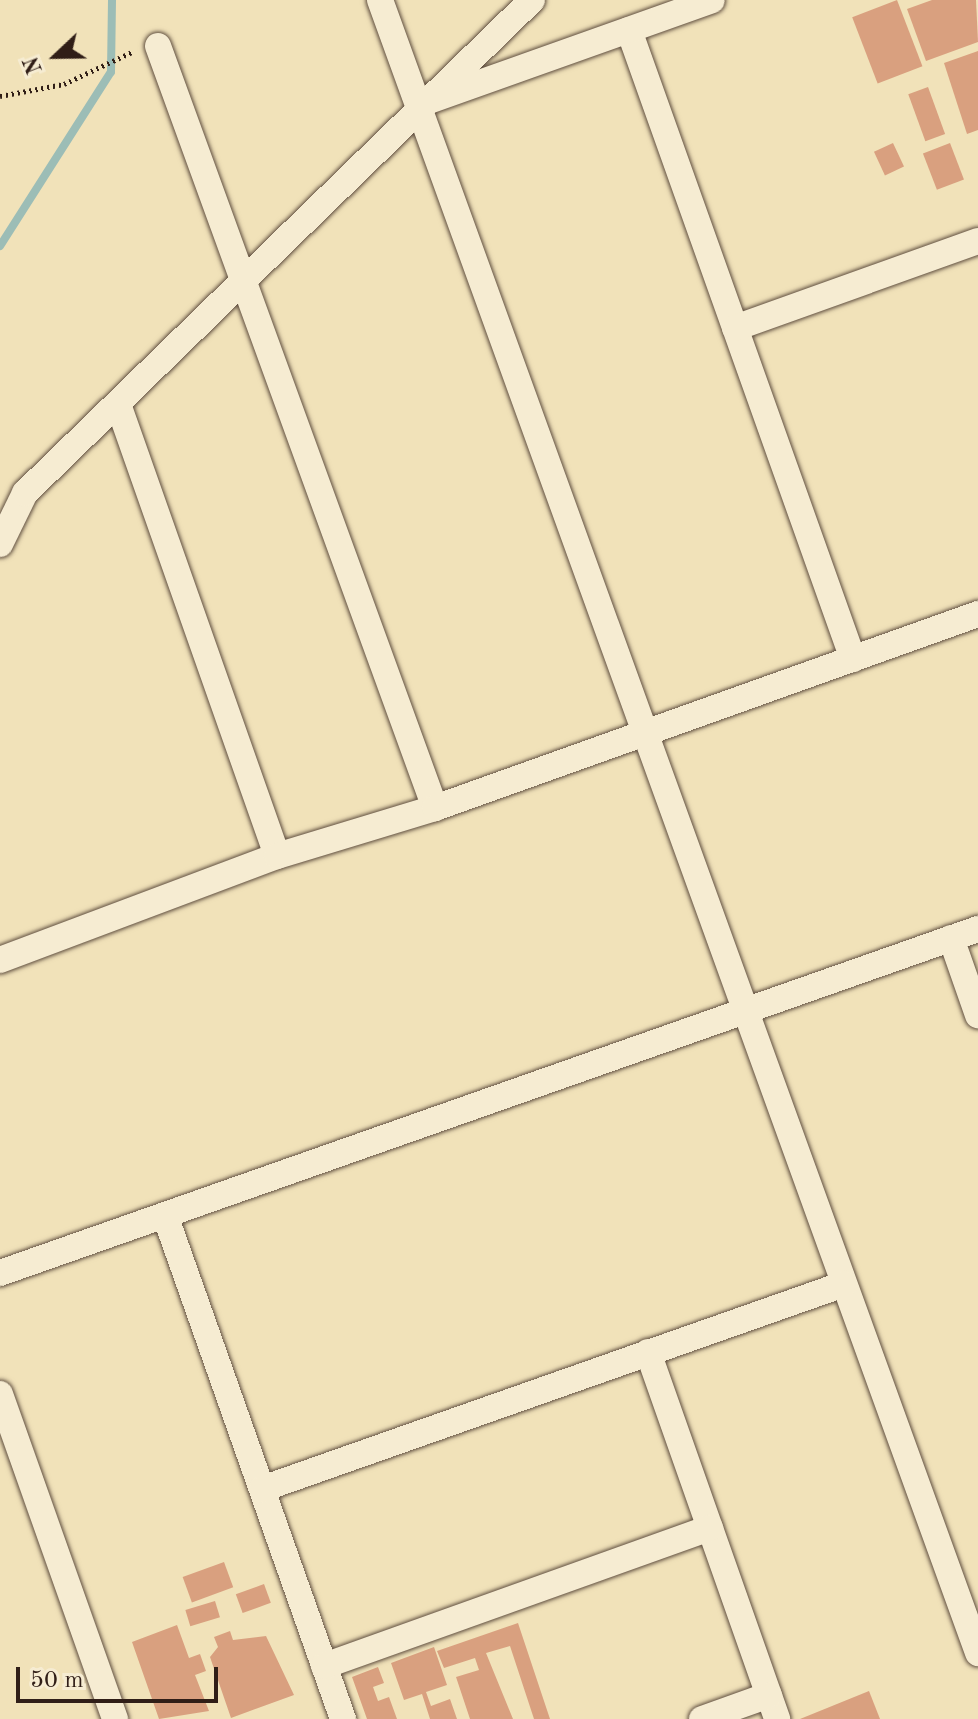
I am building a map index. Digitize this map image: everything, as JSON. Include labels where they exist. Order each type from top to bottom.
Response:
[{"type":"street","points":[[380,0],[844,1284],[970,1609],[978,1653]]},
{"type":"street","points":[[0,544],[25,493],[418,105],[532,0]]},
{"type":"street","points":[[418,105],[712,0]]},
{"type":"street","points":[[629,30],[853,659]]},
{"type":"street","points":[[158,46],[435,808]]},
{"type":"street","points":[[735,328],[978,241]]},
{"type":"street","points":[[118,404],[277,856]]},
{"type":"street","points":[[0,960],[277,856],[435,808],[978,614]]},
{"type":"street","points":[[0,1273],[978,929]]},
{"type":"street","points":[[951,938],[978,1015]]},
{"type":"street","points":[[165,1215],[343,1719]]},
{"type":"street","points":[[262,1489],[844,1284]]},
{"type":"street","points":[[648,1352],[773,1707],[702,1719]]},
{"type":"street","points":[[0,1394],[115,1719]]},
{"type":"street","points":[[324,1666],[710,1528]]},
{"type":"path","points":[[0,96],[64,84],[158,46]]},
{"type":"building","points":[[897,0],[922,66],[878,83],[852,17]]},
{"type":"building","points":[[932,0],[976,0],[978,42],[926,61],[907,9]]},
{"type":"building","points":[[978,51],[978,130],[967,134],[944,63]]},
{"type":"building","points":[[928,87],[945,134],[925,141],[908,94]]},
{"type":"building","points":[[893,143],[904,167],[885,175],[874,152]]},
{"type":"building","points":[[950,143],[964,179],[937,190],[923,153]]},
{"type":"building","points":[[224,1562],[233,1587],[192,1602],[183,1577]]},
{"type":"building","points":[[264,1584],[271,1603],[243,1613],[236,1594]]},
{"type":"building","points":[[215,1601],[220,1617],[190,1626],[185,1610]]},
{"type":"building","points":[[518,1623],[550,1719],[534,1719],[510,1646],[486,1653],[513,1719],[470,1719],[456,1677],[479,1670],[475,1658],[444,1668],[437,1651]]},
{"type":"building","points":[[177,1625],[189,1658],[200,1654],[206,1671],[195,1675],[209,1711],[159,1719],[132,1642]]},
{"type":"building","points":[[230,1631],[233,1640],[266,1636],[294,1695],[231,1718],[210,1657],[218,1647],[214,1637]]},
{"type":"building","points":[[434,1647],[447,1685],[426,1692],[431,1706],[450,1699],[457,1719],[430,1719],[422,1694],[404,1700],[391,1663]]},
{"type":"building","points":[[378,1667],[384,1683],[373,1687],[378,1701],[389,1697],[397,1719],[367,1719],[352,1677]]},
{"type":"building","points":[[869,1691],[880,1719],[800,1719]]},
{"type":"waterway","points":[[0,246],[111,72],[112,0]]}]
